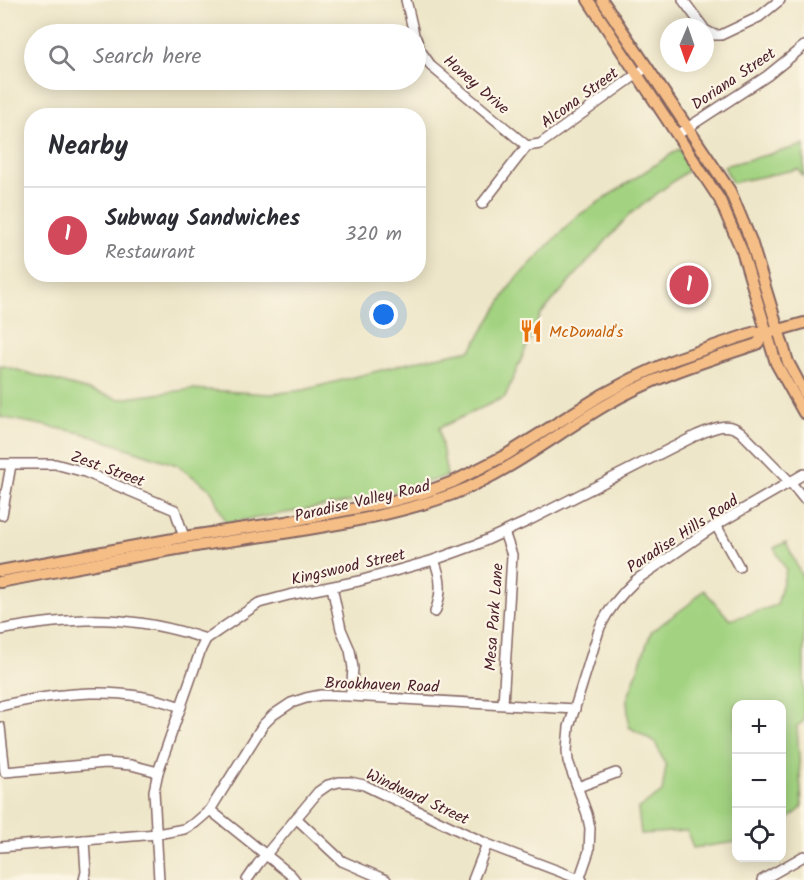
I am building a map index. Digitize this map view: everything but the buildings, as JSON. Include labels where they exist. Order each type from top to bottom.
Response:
[{"type":"main road","points":[[588,0],[637,74],[730,191],[751,241],[788,362],[804,392]]},
{"type":"main road","points":[[603,0],[647,66],[732,225],[765,334],[786,384],[804,413]]},
{"type":"main road","name":"Paradise Valley Road","points":[[0,571],[184,537],[286,522],[423,493],[453,482],[506,455],[602,395],[673,360],[754,332],[765,334],[804,323]]},
{"type":"main road","name":"Paradise Valley Road","points":[[0,582],[298,530],[426,504],[457,492],[502,469],[607,404],[639,387],[676,370],[757,344],[765,334]]},
{"type":"street","name":"Honey Drive","points":[[406,0],[412,24]]},
{"type":"street","points":[[683,0],[696,18]]},
{"type":"street","points":[[714,35],[721,35],[759,17],[780,0]]},
{"type":"street","name":"Doriana Street","points":[[683,131],[767,76],[804,45]]},
{"type":"street","name":"Honey Drive","points":[[426,58],[432,67],[526,146]]},
{"type":"street","name":"Alcona Street","points":[[526,146],[540,144],[647,66]]},
{"type":"street","points":[[482,204],[526,146]]},
{"type":"street","name":"Kingswood Street","points":[[206,639],[259,603],[332,587],[434,560],[504,532],[694,436],[727,425],[741,432],[792,483]]},
{"type":"street","name":"Zest Street","points":[[0,464],[55,464],[85,472],[175,510],[184,537]]},
{"type":"street","points":[[2,515],[11,465]]},
{"type":"street","name":"Paradise Hills Road","points":[[580,880],[587,859],[590,835],[587,814],[568,761],[569,727],[600,627],[607,612],[636,580],[716,525],[804,474]]},
{"type":"street","points":[[792,483],[804,499]]},
{"type":"street","points":[[716,525],[738,567]]},
{"type":"street","name":"Mesa Park Lane","points":[[503,704],[512,555],[504,532]]},
{"type":"street","points":[[434,560],[441,585],[441,596],[435,612]]},
{"type":"street","points":[[332,587],[341,629],[351,650],[353,668],[351,696]]},
{"type":"street","points":[[0,630],[62,620],[108,619],[154,624],[206,639],[158,772],[154,791],[159,880]]},
{"type":"street","points":[[0,706],[54,695],[89,692],[128,693],[161,699],[181,706]]},
{"type":"street","name":"Brookhaven Road","points":[[0,847],[157,834],[184,829],[210,810],[263,725],[291,703],[306,698],[321,695],[351,696],[575,709]]},
{"type":"street","points":[[0,727],[5,772],[106,764],[131,765],[158,772]]},
{"type":"street","points":[[578,787],[616,773]]},
{"type":"street","name":"Windward Street","points":[[247,880],[266,854],[323,788],[333,783],[350,782],[364,785],[487,844],[580,880]]},
{"type":"street","points":[[210,810],[295,880]]},
{"type":"street","points":[[296,818],[342,861],[386,880]]},
{"type":"street","points":[[84,840],[86,872],[84,880]]},
{"type":"street","points":[[474,880],[487,844]]},
{"type":"street","points":[[762,880],[804,856]]},
{"type":"green space","points":[[804,145],[804,177],[798,169],[732,183],[724,166]]},
{"type":"green space","points":[[679,149],[691,168],[630,214],[541,314],[505,397],[439,428],[447,476],[374,498],[226,523],[211,490],[177,465],[82,433],[0,417],[0,365],[120,399],[192,389],[270,394],[304,390],[420,360],[471,350],[513,282],[576,217]]},
{"type":"green space","points":[[786,542],[804,581],[804,721],[797,726],[802,808],[786,821],[786,700],[732,700],[732,843],[693,848],[687,831],[641,834],[638,809],[662,792],[666,766],[655,742],[629,727],[627,700],[651,632],[704,590],[730,620],[777,605],[786,570],[774,548]]},
{"type":"place","name":"Subway Sandwiches","points":[[689,285]]},
{"type":"place","name":"McDonald's","points":[[531,331]]}]
